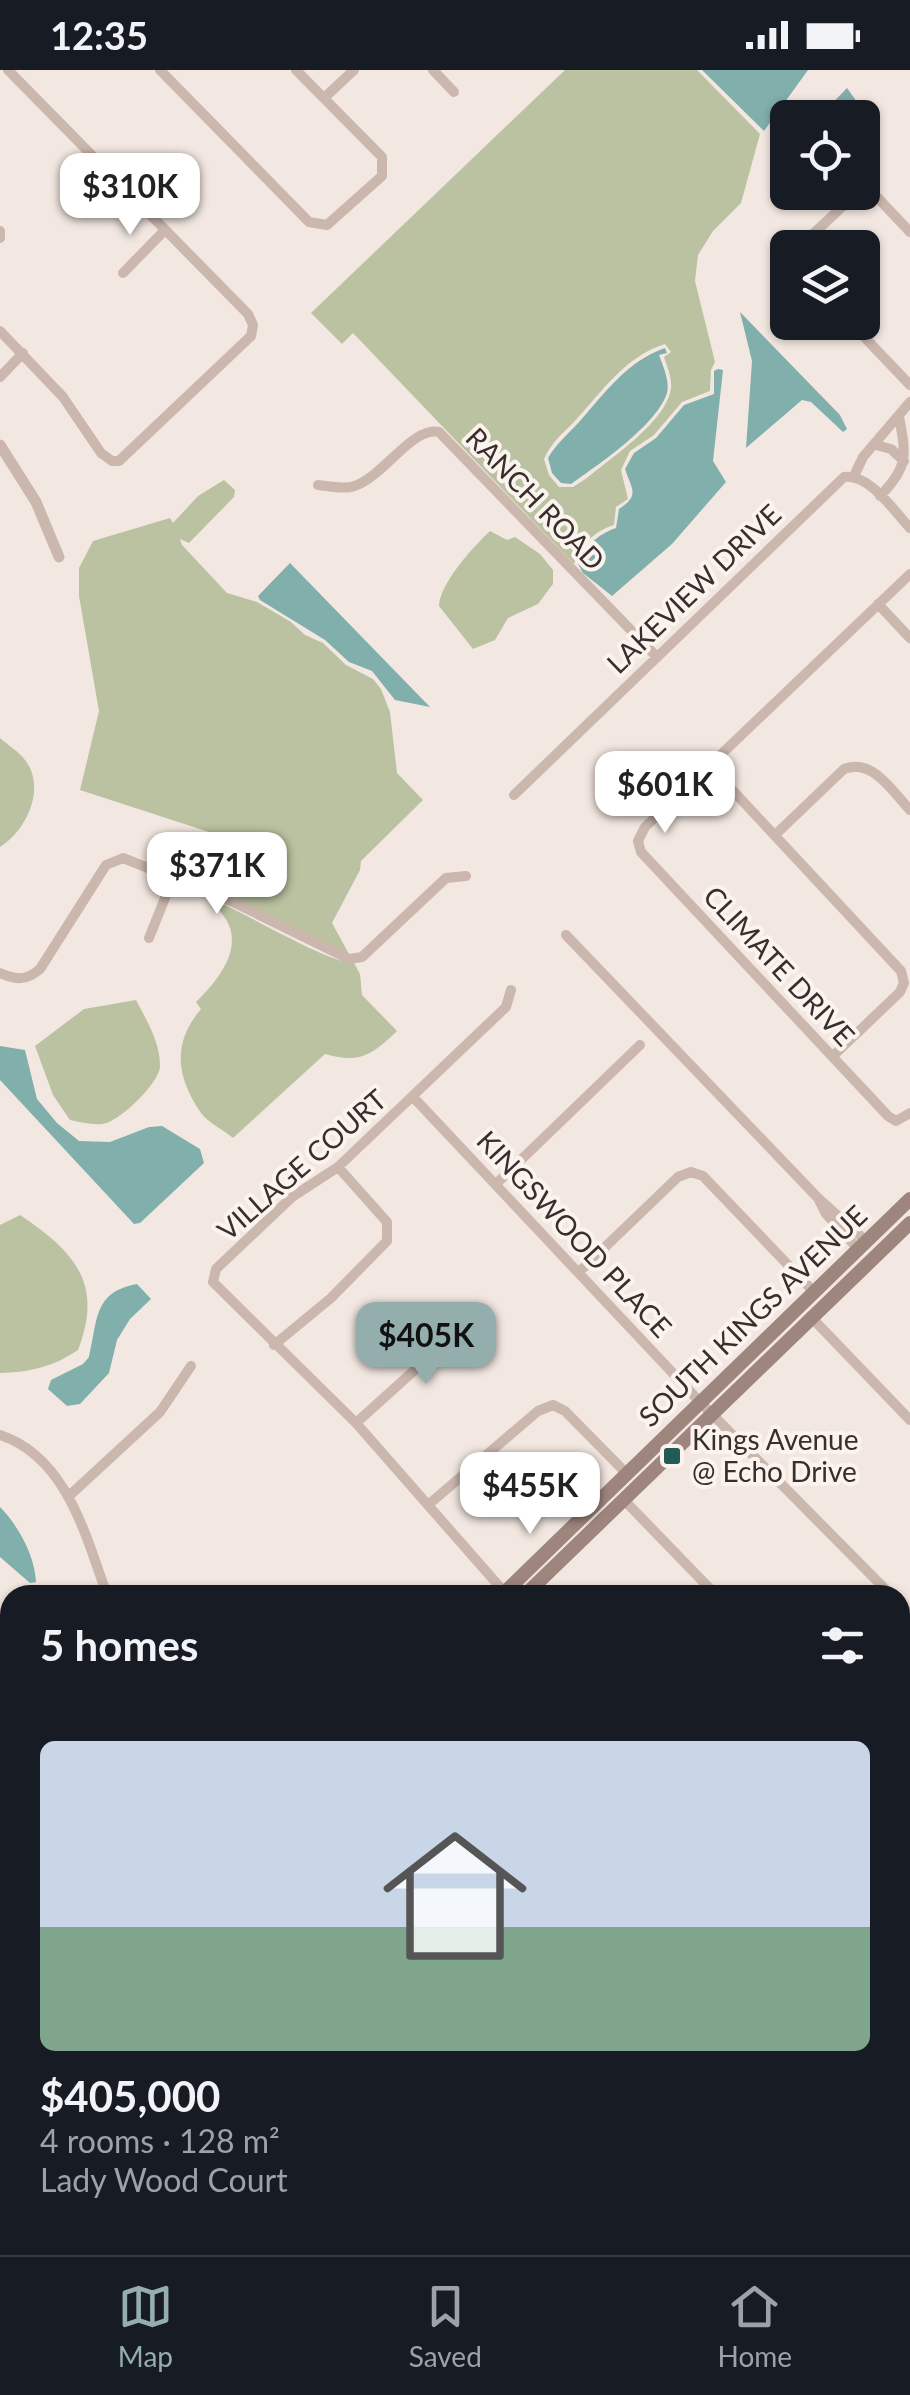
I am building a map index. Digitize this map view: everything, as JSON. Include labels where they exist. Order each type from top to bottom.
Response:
[{"type":"main road","name":"SOUTH KINGS AVENUE","points":[[530,1585],[627,1474],[910,1199]]},
{"type":"main road","name":"SOUTH KINGS AVENUE","points":[[531,1585],[910,1223]]},
{"type":"street","points":[[0,331],[63,397],[100,453],[119,461],[251,336],[253,325],[248,314],[8,70]]},
{"type":"street","points":[[160,70],[309,222],[327,226],[382,176],[384,167],[382,157],[296,70]]},
{"type":"street","points":[[324,98],[354,70]]},
{"type":"street","points":[[433,70],[454,92]]},
{"type":"street","points":[[880,200],[910,232]]},
{"type":"street","points":[[818,230],[840,210]]},
{"type":"street","points":[[122,273],[166,230]]},
{"type":"street","points":[[867,340],[910,385]]},
{"type":"street","points":[[0,377],[23,353]]},
{"type":"street","name":"LAKEVIEW DRIVE","points":[[514,795],[838,482],[854,476],[859,463],[910,402]]},
{"type":"street","points":[[880,496],[904,462],[899,416]]},
{"type":"street","name":"RANCH ROAD","points":[[318,485],[349,488],[373,478],[418,436],[431,430],[438,432],[656,656]]},
{"type":"street","points":[[0,445],[36,502],[58,557]]},
{"type":"street","points":[[876,446],[891,449],[904,462]]},
{"type":"street","points":[[854,476],[865,481],[910,528]]},
{"type":"street","name":"CLIMATE DRIVE","points":[[910,574],[645,827],[639,847],[888,1116],[896,1121],[910,1113]]},
{"type":"street","points":[[878,604],[910,638]]},
{"type":"street","points":[[776,835],[844,769],[857,764],[870,768],[910,810]]},
{"type":"street","points":[[709,765],[902,970],[904,983],[900,992],[832,1056]]},
{"type":"street","points":[[0,973],[15,979],[29,978],[40,970],[106,865],[114,859],[122,858],[231,901],[349,959],[362,957],[446,878],[466,876]]},
{"type":"street","points":[[149,938],[173,878]]},
{"type":"street","points":[[566,934],[862,1245]]},
{"type":"street","name":"VILLAGE COURT","points":[[496,1585],[356,1423],[213,1282],[216,1269],[292,1197],[338,1168],[414,1098],[506,1007],[511,990]]},
{"type":"street","points":[[497,1183],[640,1045]]},
{"type":"street","name":"KINGSWOOD PLACE","points":[[414,1098],[700,1402],[882,1585]]},
{"type":"street","points":[[274,1345],[330,1298],[378,1251],[390,1233],[387,1222],[338,1168]]},
{"type":"street","points":[[580,1271],[678,1177],[696,1172],[814,1292]]},
{"type":"street","points":[[812,1318],[910,1420]]},
{"type":"street","points":[[356,1423],[469,1321]]},
{"type":"street","points":[[70,1496],[160,1412],[190,1366]]},
{"type":"street","points":[[428,1505],[538,1412],[553,1405],[566,1411],[627,1474]]},
{"type":"street","points":[[0,1435],[11,1438],[37,1457],[70,1496],[103,1585]]},
{"type":"street","points":[[624,1500],[706,1585]]},
{"type":"green space","points":[[565,70],[697,70],[760,134],[741,203],[713,231],[698,255],[695,281],[715,362],[710,391],[682,402],[654,435],[630,451],[621,470],[628,499],[616,507],[614,525],[589,540],[574,564],[353,333],[342,344],[311,313]],"holes":[[[665,344],[671,352],[664,357],[671,388],[660,413],[637,438],[587,478],[573,487],[559,487],[549,475],[544,459],[553,443],[637,357]]]},
{"type":"green space","points":[[224,480],[235,490],[234,497],[189,543],[180,539],[182,545],[227,593],[257,602],[291,622],[305,635],[323,643],[346,665],[373,679],[390,712],[397,773],[423,800],[361,861],[332,923],[349,954],[213,889],[207,851],[209,832],[80,790],[99,711],[79,596],[79,568],[93,541],[170,518],[173,523],[198,496]]},
{"type":"green space","points":[[490,531],[507,540],[515,537],[540,554],[553,570],[553,584],[538,604],[508,618],[495,640],[473,649],[439,606],[451,576]]},
{"type":"green space","points":[[0,738],[25,760],[34,783],[34,796],[18,831],[0,847]]},
{"type":"green space","points":[[212,899],[306,946],[354,963],[360,974],[362,995],[397,1031],[365,1055],[348,1058],[325,1054],[233,1138],[201,1113],[182,1073],[185,1035],[201,1009],[196,1002],[217,978],[231,949],[229,924]]},
{"type":"green space","points":[[136,1000],[155,1040],[158,1073],[137,1101],[109,1122],[70,1120],[53,1095],[35,1046],[84,1009]]},
{"type":"green space","points":[[20,1215],[69,1256],[79,1271],[88,1306],[78,1350],[41,1367],[0,1373],[0,1225]]},
{"type":"water","points":[[702,70],[808,70],[786,100],[770,100],[770,123],[764,131]]},
{"type":"water","points":[[847,88],[856,100],[835,100]]},
{"type":"water","points":[[740,312],[840,415],[847,429],[843,432],[811,402],[802,400],[746,448],[752,361]]},
{"type":"water","points":[[665,348],[667,353],[659,355],[667,393],[652,418],[571,484],[561,483],[552,473],[548,458],[555,448],[628,369]]},
{"type":"water","points":[[723,370],[713,461],[726,482],[672,544],[612,596],[583,573],[578,564],[593,542],[616,528],[619,509],[632,496],[625,469],[634,453],[656,438],[684,405],[714,394],[714,371]]},
{"type":"water","points":[[290,563],[430,707],[395,700],[372,671],[349,662],[325,640],[260,600],[258,596]]},
{"type":"water","points":[[0,1046],[25,1050],[37,1099],[79,1141],[110,1142],[162,1126],[200,1149],[204,1163],[140,1223],[134,1224],[0,1080]]},
{"type":"water","points":[[137,1284],[151,1299],[130,1319],[117,1340],[109,1373],[80,1404],[67,1406],[48,1389],[51,1380],[83,1364],[89,1357],[105,1301],[123,1288]]},
{"type":"water","points":[[0,1507],[24,1542],[36,1582],[30,1583],[0,1557]]},
{"type":"place","name":"Kings Avenue @ Echo Drive","points":[[672,1456]]}]
